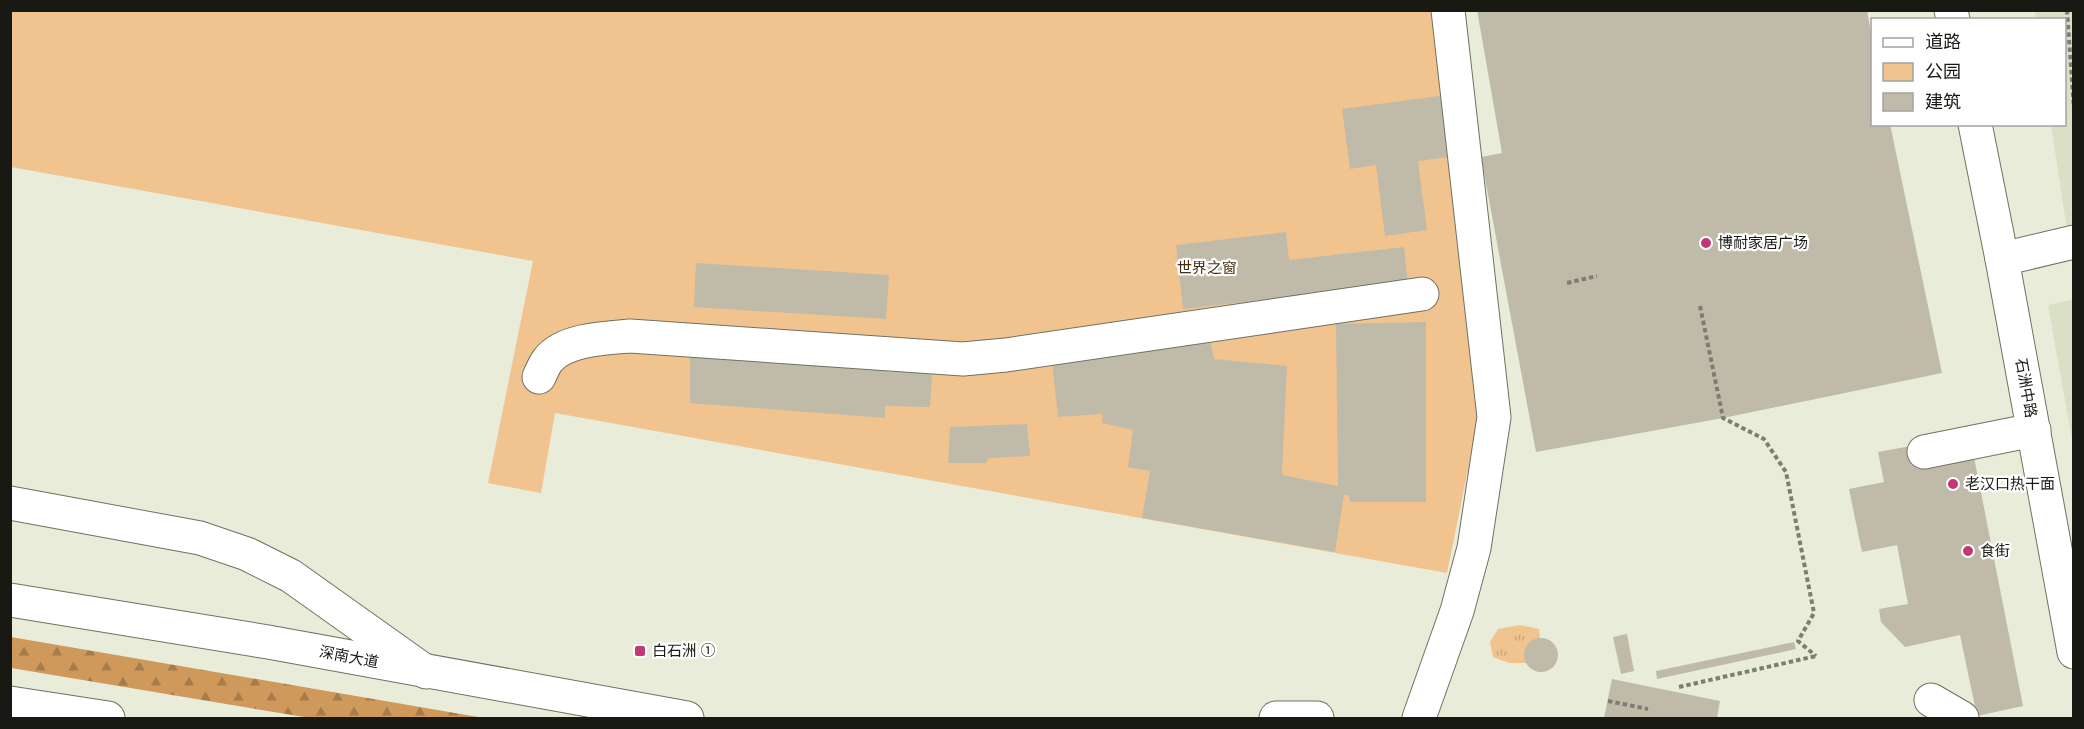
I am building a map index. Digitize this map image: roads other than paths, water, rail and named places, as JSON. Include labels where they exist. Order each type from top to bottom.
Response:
[{"type":"main road","points":[[1419,718],[1457,610],[1474,548],[1494,417],[1448,10]]},
{"type":"main road","name":"石洲中路","points":[[1975,126],[2070,603],[2073,652]]},
{"type":"main road","points":[[2002,259],[2073,243]]},
{"type":"main road","points":[[538,376],[549,358],[567,346],[607,338],[630,336],[963,358],[1018,353],[1422,294]]},
{"type":"main road","points":[[1923,452],[2034,430]]},
{"type":"main road","points":[[10,503],[201,538],[247,554],[291,576],[426,672]]},
{"type":"main road","name":"深南大道","points":[[10,600],[268,642],[687,718]]},
{"type":"main road","points":[[1931,700],[1962,718]]},
{"type":"main road","points":[[10,703],[108,718]]},
{"type":"main road","points":[[1276,718],[1317,718]]},
{"type":"place","name":"博耐家居广场","points":[[1706,243]]},
{"type":"place","name":"老汉口热干面","points":[[1953,484]]},
{"type":"place","name":"食街","points":[[1968,551]]},
{"type":"place","name":"白石洲 ①","points":[[640,651]]},
{"type":"park label","name":"世界之窗","points":[[1207,268]]}]
